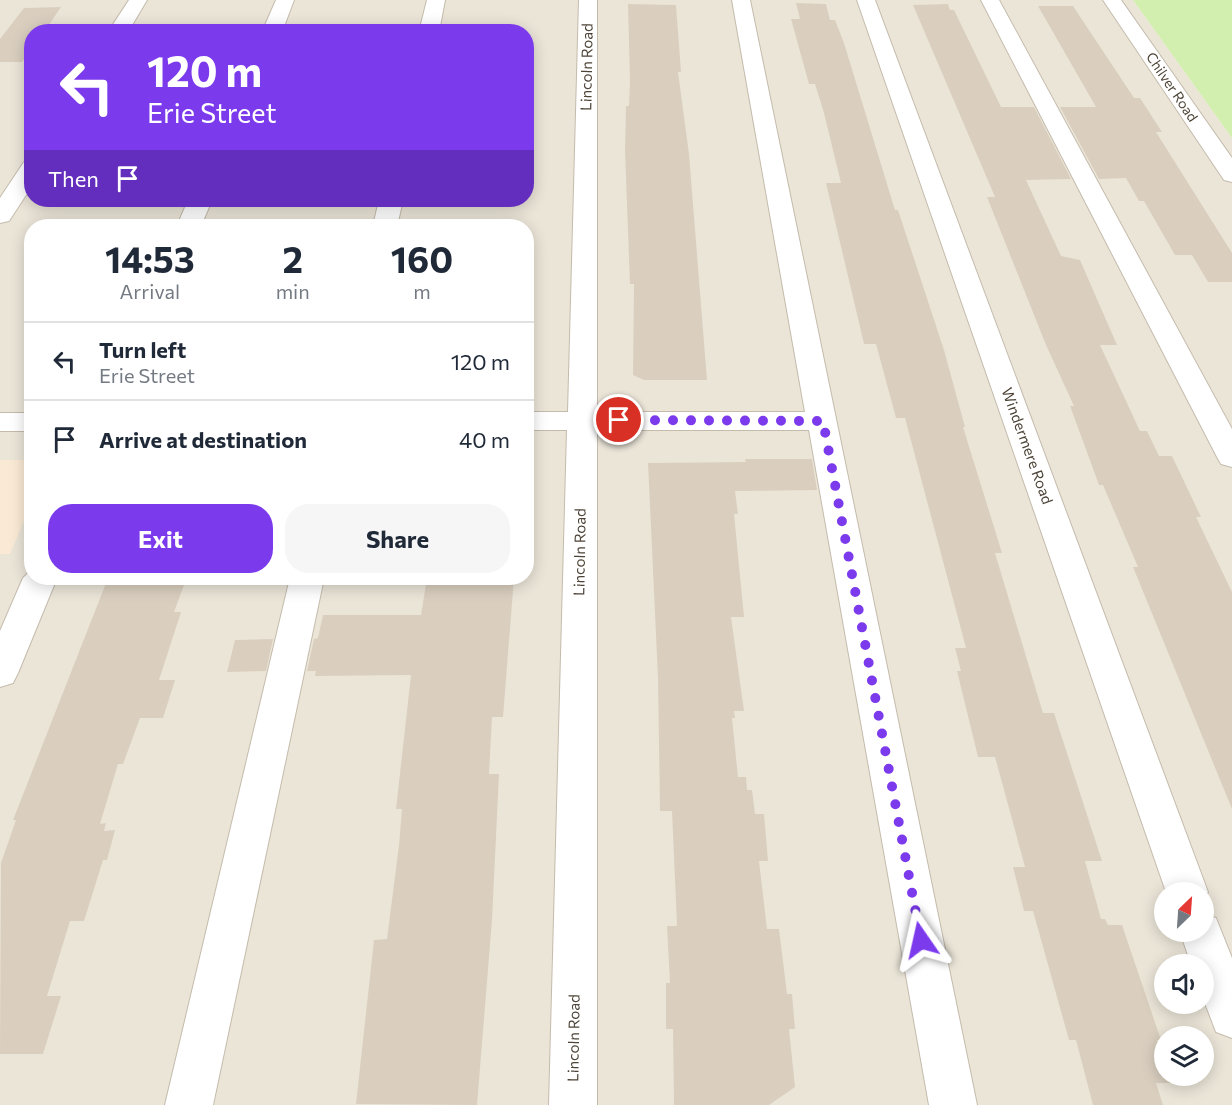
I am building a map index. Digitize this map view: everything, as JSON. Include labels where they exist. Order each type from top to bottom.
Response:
[{"type":"street","points":[[123,24],[138,0]]},
{"type":"street","points":[[275,24],[285,0]]},
{"type":"street","points":[[431,24],[436,0]]},
{"type":"street","name":"Lincoln Road","points":[[573,1105],[588,0]]},
{"type":"street","points":[[741,0],[953,1105]]},
{"type":"street","name":"Windermere Road","points":[[866,0],[1183,882]]},
{"type":"street","points":[[990,0],[1232,457]]},
{"type":"street","name":"Chilver Road","points":[[1112,0],[1232,175]]},
{"type":"street","points":[[0,216],[24,179]]},
{"type":"street","points":[[534,421],[823,421]]},
{"type":"street","points":[[0,422],[24,422]]},
{"type":"street","points":[[0,673],[37,585]]},
{"type":"street","points":[[189,1105],[305,585]]},
{"type":"street","points":[[1205,942],[1232,1017]]},
{"type":"shaded area","points":[[0,0],[1133,0],[1232,138],[1232,1105],[0,1105]]},
{"type":"shaded area","points":[[0,460],[24,460],[24,521],[10,554],[0,554]]},
{"type":"green space","points":[[1133,0],[1232,0],[1232,138]]},
{"type":"building","points":[[796,3],[826,4],[830,20],[835,20],[844,43],[895,210],[898,210],[944,350],[965,427],[963,427],[1002,553],[995,553],[1043,713],[1054,713],[1102,861],[1085,861],[1101,919],[1105,919],[1108,925],[1122,925],[1156,1026],[1154,1026],[1154,1086],[1157,1086],[1163,1105],[1093,1105],[1076,1040],[1069,1040],[1033,911],[1024,911],[1013,867],[1025,867],[995,757],[978,757],[957,671],[961,671],[955,648],[966,648],[905,418],[896,418],[876,344],[864,344],[826,183],[841,183],[824,113],[815,84],[809,84],[791,19],[800,19]]},
{"type":"building","points":[[628,4],[676,5],[681,72],[678,72],[689,154],[707,380],[644,380],[633,375],[634,284],[630,284],[625,151],[626,106],[629,106],[630,81]]},
{"type":"building","points":[[948,4],[950,10],[954,10],[1001,107],[1034,107],[1071,179],[1026,180],[1061,256],[1080,260],[1117,345],[1100,345],[1140,431],[1147,431],[1159,456],[1172,456],[1201,517],[1196,517],[1232,592],[1232,809],[1133,567],[1138,567],[1103,485],[1099,485],[1070,406],[1074,406],[1046,345],[987,197],[995,197],[913,5]]},
{"type":"building","points":[[1038,6],[1073,6],[1134,98],[1140,98],[1162,132],[1156,132],[1232,253],[1232,282],[1208,282],[1192,255],[1175,255],[1144,201],[1139,201],[1126,178],[1099,179],[1060,107],[1096,107]]},
{"type":"building","points":[[61,7],[49,24],[24,24],[24,59],[22,62],[0,62],[0,39],[24,8]]},
{"type":"building","points":[[745,459],[812,459],[817,490],[735,491],[738,514],[734,514],[744,617],[731,617],[744,711],[734,711],[735,718],[732,718],[738,777],[746,777],[747,790],[752,790],[755,814],[764,814],[768,861],[759,861],[767,929],[779,929],[787,994],[792,994],[795,1029],[789,1029],[795,1087],[769,1105],[674,1105],[673,1029],[666,1029],[666,983],[670,983],[667,926],[677,926],[672,811],[660,811],[658,678],[648,463],[746,462]]},
{"type":"building","points":[[105,585],[184,585],[174,612],[181,612],[159,680],[175,680],[163,718],[140,718],[123,764],[118,764],[100,824],[106,823],[104,831],[115,830],[107,860],[103,860],[84,921],[70,921],[47,996],[61,996],[43,1054],[0,1054],[1,863],[16,820],[13,820]]},
{"type":"building","points":[[426,585],[513,585],[503,717],[492,717],[489,774],[499,774],[492,920],[477,1105],[356,1104],[374,940],[387,939],[399,845],[402,809],[396,809],[411,675],[315,676],[316,671],[307,671],[314,639],[318,638],[323,615],[421,615]]},
{"type":"building","points":[[273,639],[266,671],[227,672],[235,640]]},
{"type":"route","points":[[619,420],[823,421],[921,940]]}]
